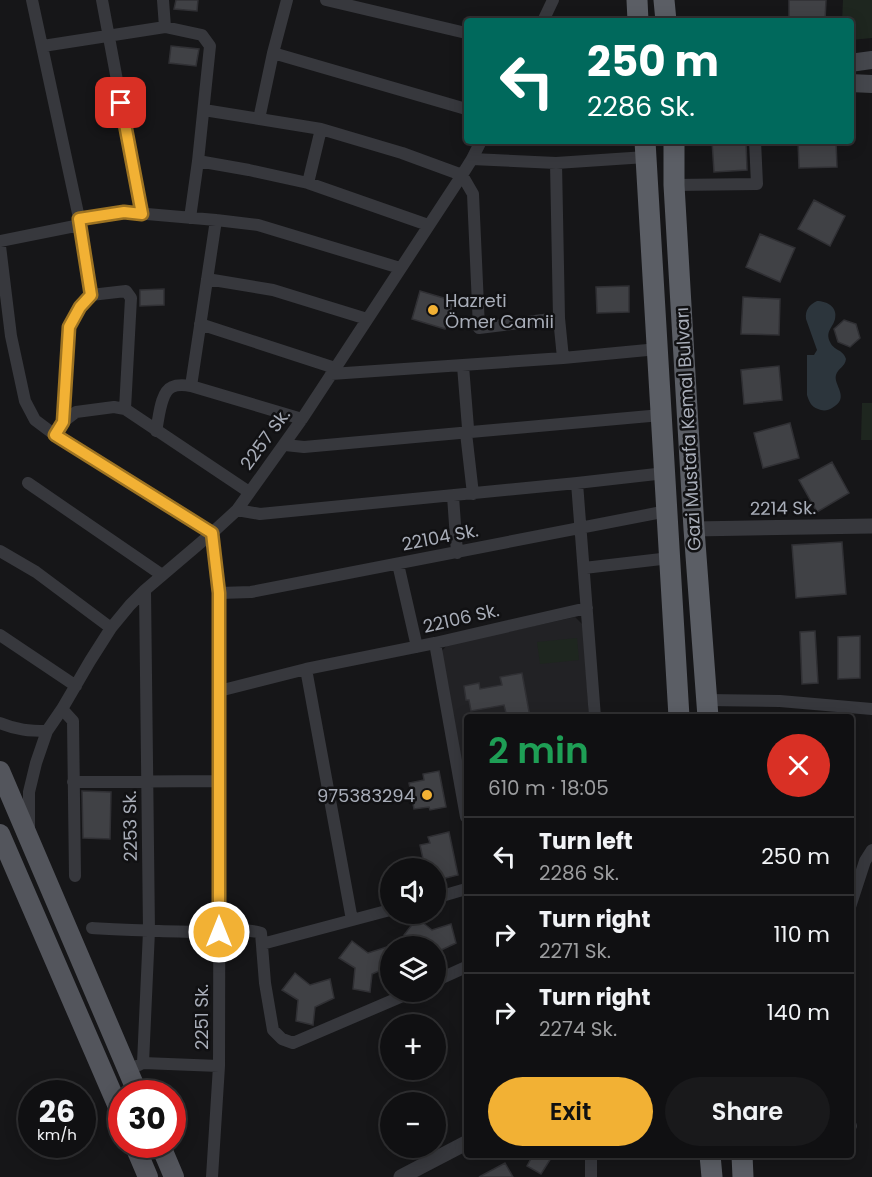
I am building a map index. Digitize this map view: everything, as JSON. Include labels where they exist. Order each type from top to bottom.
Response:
[{"type":"highway","points":[[637,0],[638,18]]},
{"type":"highway","points":[[664,0],[666,18]]},
{"type":"highway","name":"Gazi Mustafa Kemal Bulvarı","points":[[674,144],[674,185],[694,529],[707,709]]},
{"type":"highway","name":"Gazi Mustafa Kemal Bulvarı","points":[[646,149],[679,714]]},
{"type":"highway","points":[[710,1158],[712,1177]]},
{"type":"highway","points":[[742,1158],[743,1177]]},
{"type":"main road","points":[[0,771],[28,838],[136,1067],[137,1080]]},
{"type":"main road","points":[[0,834],[108,1084]]},
{"type":"main road","points":[[140,1158],[148,1177]]},
{"type":"main road","points":[[166,1158],[174,1177]]},
{"type":"street","points":[[32,0],[79,222],[91,295]]},
{"type":"street","points":[[102,0],[142,214]]},
{"type":"street","points":[[163,0],[165,27]]},
{"type":"street","points":[[259,119],[287,0]]},
{"type":"street","points":[[326,0],[464,33]]},
{"type":"street","points":[[544,18],[553,0]]},
{"type":"street","points":[[43,46],[165,27],[202,35],[210,46],[190,218]]},
{"type":"street","points":[[273,53],[464,108]]},
{"type":"street","points":[[204,110],[321,129],[402,153],[462,175],[473,194],[479,328],[559,318]]},
{"type":"street","points":[[308,183],[321,129]]},
{"type":"street","name":"2257 Sk.","points":[[28,838],[29,792],[47,731],[111,628],[145,590],[237,510],[302,419],[462,175],[480,144]]},
{"type":"street","points":[[674,185],[758,184],[755,144]]},
{"type":"street","points":[[472,159],[556,163],[646,149]]},
{"type":"street","points":[[198,161],[308,183],[428,225]]},
{"type":"street","points":[[556,163],[559,318],[563,358]]},
{"type":"street","points":[[0,241],[124,212],[258,225],[400,268]]},
{"type":"street","points":[[191,386],[216,220]]},
{"type":"street","points":[[0,246],[5,335],[25,401],[35,420],[55,435],[212,533]]},
{"type":"street","points":[[207,279],[273,290],[367,319]]},
{"type":"street","points":[[63,422],[69,327],[80,307],[91,295],[126,291],[131,298],[125,409]]},
{"type":"street","points":[[201,324],[333,371],[463,366],[658,349]]},
{"type":"street","points":[[463,366],[468,428],[466,433],[473,494]]},
{"type":"street","points":[[156,431],[163,395],[170,387],[179,385],[191,386],[302,419]]},
{"type":"street","points":[[55,435],[63,422],[76,412],[114,407],[125,409],[249,492]]},
{"type":"street","points":[[285,444],[304,447],[662,415]]},
{"type":"street","points":[[237,510],[260,514],[473,494],[665,472]]},
{"type":"street","points":[[28,483],[162,575]]},
{"type":"street","points":[[577,483],[595,714]]},
{"type":"street","points":[[453,496],[457,552]]},
{"type":"street","name":"22104 Sk.","points":[[219,593],[251,592],[667,511]]},
{"type":"street","name":"2214 Sk.","points":[[694,529],[872,526]]},
{"type":"street","name":"2251 Sk.","points":[[212,533],[219,593],[219,1066],[212,1177]]},
{"type":"street","points":[[0,551],[36,572],[111,628]]},
{"type":"street","points":[[584,568],[670,558]]},
{"type":"street","points":[[398,564],[417,647]]},
{"type":"street","name":"2253 Sk.","points":[[136,1067],[149,931],[145,590]]},
{"type":"street","name":"22106 Sk.","points":[[219,691],[306,669],[417,647],[587,608]]},
{"type":"street","points":[[0,635],[76,686]]},
{"type":"street","points":[[435,643],[464,804]]},
{"type":"street","points":[[306,669],[351,920]]},
{"type":"street","points":[[707,709],[780,701],[872,709]]},
{"type":"street","points":[[62,709],[73,721],[75,876]]},
{"type":"street","points":[[0,723],[26,731],[47,731]]},
{"type":"street","points":[[73,782],[219,780]]},
{"type":"street","points":[[854,895],[865,861],[872,850]]},
{"type":"street","points":[[446,895],[464,890]]},
{"type":"street","points":[[262,944],[380,913]]},
{"type":"street","points":[[92,928],[219,932],[253,930],[261,933],[265,983],[273,1030],[282,1039],[293,1043],[389,1002]]},
{"type":"street","points":[[446,976],[464,968]]},
{"type":"street","points":[[136,1067],[219,1066]]},
{"type":"street","points":[[403,1177],[464,1144]]},
{"type":"street","points":[[591,1158],[591,1177]]},
{"type":"shaded area","points":[[843,0],[872,0],[872,38],[854,40],[854,18],[842,18]]},
{"type":"shaded area","points":[[817,301],[828,304],[835,311],[829,338],[832,345],[843,353],[846,359],[836,375],[840,400],[829,410],[814,407],[807,395],[807,355],[814,355],[817,350],[806,313],[808,308]]},
{"type":"shaded area","points":[[862,403],[872,403],[872,440],[861,440]]},
{"type":"shaded area","points":[[575,617],[583,625],[589,714],[464,714],[464,779],[441,652],[447,645]]},
{"type":"shaded area","points":[[577,638],[579,660],[540,664],[537,642]]},
{"type":"building","points":[[176,0],[198,0],[197,11],[174,9]]},
{"type":"building","points":[[789,0],[826,0],[825,18],[789,18]]},
{"type":"building","points":[[171,46],[199,49],[196,66],[169,63]]},
{"type":"building","points":[[712,144],[746,144],[747,170],[714,172]]},
{"type":"building","points":[[798,144],[836,144],[837,167],[799,168]]},
{"type":"building","points":[[814,200],[845,216],[830,246],[798,229]]},
{"type":"building","points":[[760,234],[795,248],[780,282],[746,267]]},
{"type":"building","points":[[629,286],[629,312],[597,313],[596,287]]},
{"type":"building","points":[[164,289],[164,305],[140,306],[140,290]]},
{"type":"building","name":"Hazreti Ömer Camii","points":[[420,291],[454,301],[445,329],[412,319]]},
{"type":"building","points":[[743,297],[780,299],[779,335],[741,334]]},
{"type":"building","points":[[844,320],[856,324],[860,338],[850,347],[838,342],[834,329]]},
{"type":"building","points":[[779,366],[782,400],[744,404],[741,370]]},
{"type":"building","points":[[790,423],[799,458],[763,468],[754,433]]},
{"type":"building","points":[[832,462],[849,493],[817,512],[799,480]]},
{"type":"building","points":[[842,542],[846,594],[796,598],[792,545]]},
{"type":"building","points":[[815,631],[818,683],[802,684],[800,632]]},
{"type":"building","points":[[860,636],[860,678],[838,679],[838,637]]},
{"type":"building","points":[[522,673],[529,714],[506,714],[504,705],[471,711],[469,700],[466,700],[464,686],[479,683],[480,689],[502,685],[500,677]]},
{"type":"building","name":"975383294","points":[[439,771],[446,807],[430,810],[429,807],[414,809],[409,783],[424,780],[423,774]]},
{"type":"building","points":[[82,791],[111,792],[110,839],[83,838]]},
{"type":"building","points":[[449,832],[458,875],[446,878],[446,858],[423,858],[420,845],[430,843],[428,837]]},
{"type":"building","points":[[412,924],[424,924],[432,930],[451,924],[456,943],[446,948],[446,936],[404,935]]},
{"type":"building","points":[[352,941],[368,953],[380,949],[380,970],[372,974],[370,992],[353,989],[355,968],[339,958]]},
{"type":"building","points":[[295,973],[310,985],[330,979],[334,998],[315,1007],[313,1025],[296,1021],[298,1000],[282,990]]},
{"type":"building","points":[[531,1158],[551,1158],[541,1174],[527,1166]]},
{"type":"building","points":[[505,1163],[513,1177],[479,1177]]},
{"type":"place","name":"Hazreti Ömer Camii","points":[[433,310]]},
{"type":"place","name":"975383294","points":[[427,795]]},
{"type":"route","points":[[121,103],[142,214],[124,212],[79,219],[91,295],[80,307],[69,327],[63,422],[55,435],[212,533],[219,593],[219,932]]}]
